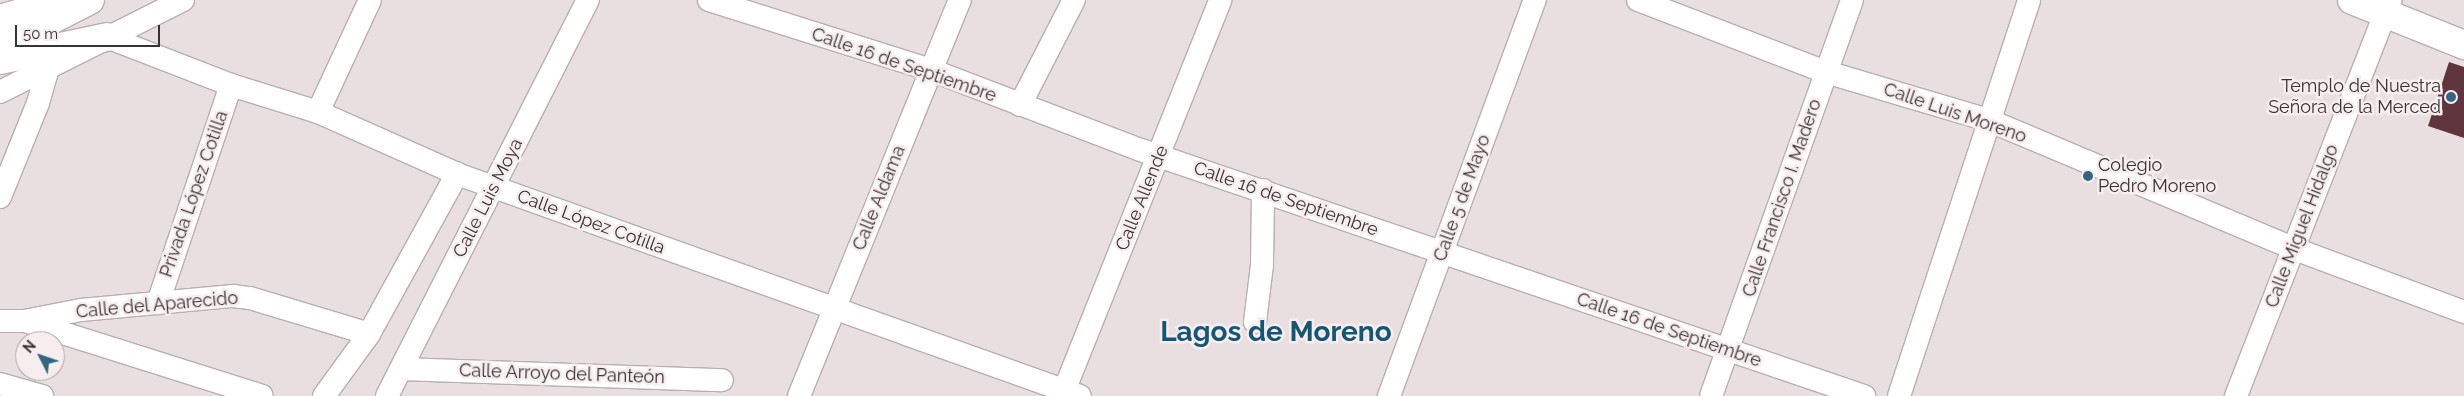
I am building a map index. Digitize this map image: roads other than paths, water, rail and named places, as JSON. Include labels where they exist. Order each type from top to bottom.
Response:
[{"type":"main road","points":[[1,17],[38,0]]},
{"type":"main road","points":[[2352,0],[2387,6],[2464,45]]},
{"type":"main road","points":[[1,17],[58,2],[89,1]]},
{"type":"main road","points":[[0,46],[89,1]]},
{"type":"main road","points":[[0,60],[107,37]]},
{"type":"street","points":[[0,92],[49,65],[183,0]]},
{"type":"street","points":[[318,112],[370,0]]},
{"type":"street","name":"Calle Luis Moya","points":[[387,396],[588,0]]},
{"type":"street","name":"Calle 16 de Septiembre","points":[[709,0],[931,70],[1159,156],[1864,396]]},
{"type":"street","name":"Calle Aldama","points":[[799,396],[832,310],[960,0]]},
{"type":"street","points":[[1020,105],[1074,0]]},
{"type":"street","name":"Calle Allende","points":[[1068,394],[1220,0]]},
{"type":"street","name":"Calle 5 de Mayo","points":[[1389,396],[1535,0]]},
{"type":"street","name":"Calle Luis Moreno","points":[[1638,0],[1826,72],[1988,120],[2292,248],[2464,312]]},
{"type":"street","name":"Calle Francisco I. Madero","points":[[1712,396],[1852,0]]},
{"type":"street","points":[[1899,396],[1988,120],[2029,0]]},
{"type":"street","name":"Calle Miguel Hidalgo","points":[[2236,396],[2387,6]]},
{"type":"street","name":"Calle López Cotilla","points":[[107,37],[231,85],[318,112],[458,174],[1068,394]]},
{"type":"street","points":[[0,197],[38,103],[49,65]]},
{"type":"street","name":"Privada López Cotilla","points":[[158,303],[231,85]]},
{"type":"street","points":[[324,396],[369,334],[458,174]]},
{"type":"street","points":[[1255,322],[1262,265],[1263,190]]},
{"type":"street","name":"Calle del Aparecido","points":[[0,321],[24,321],[81,310],[232,296],[250,298],[369,334]]},
{"type":"street","points":[[24,321],[262,396]]},
{"type":"street","name":"Calle Arroyo del Panteón","points":[[401,368],[722,380]]},
{"type":"street","points":[[0,384],[42,396]]},
{"type":"place","name":"Templo de Nuestra Señora de la Merced","points":[[2451,97]]},
{"type":"place","name":"Colegio Pedro Moreno","points":[[2088,176]]},
{"type":"district","name":"Lagos de Moreno","points":[[1276,332]]}]
